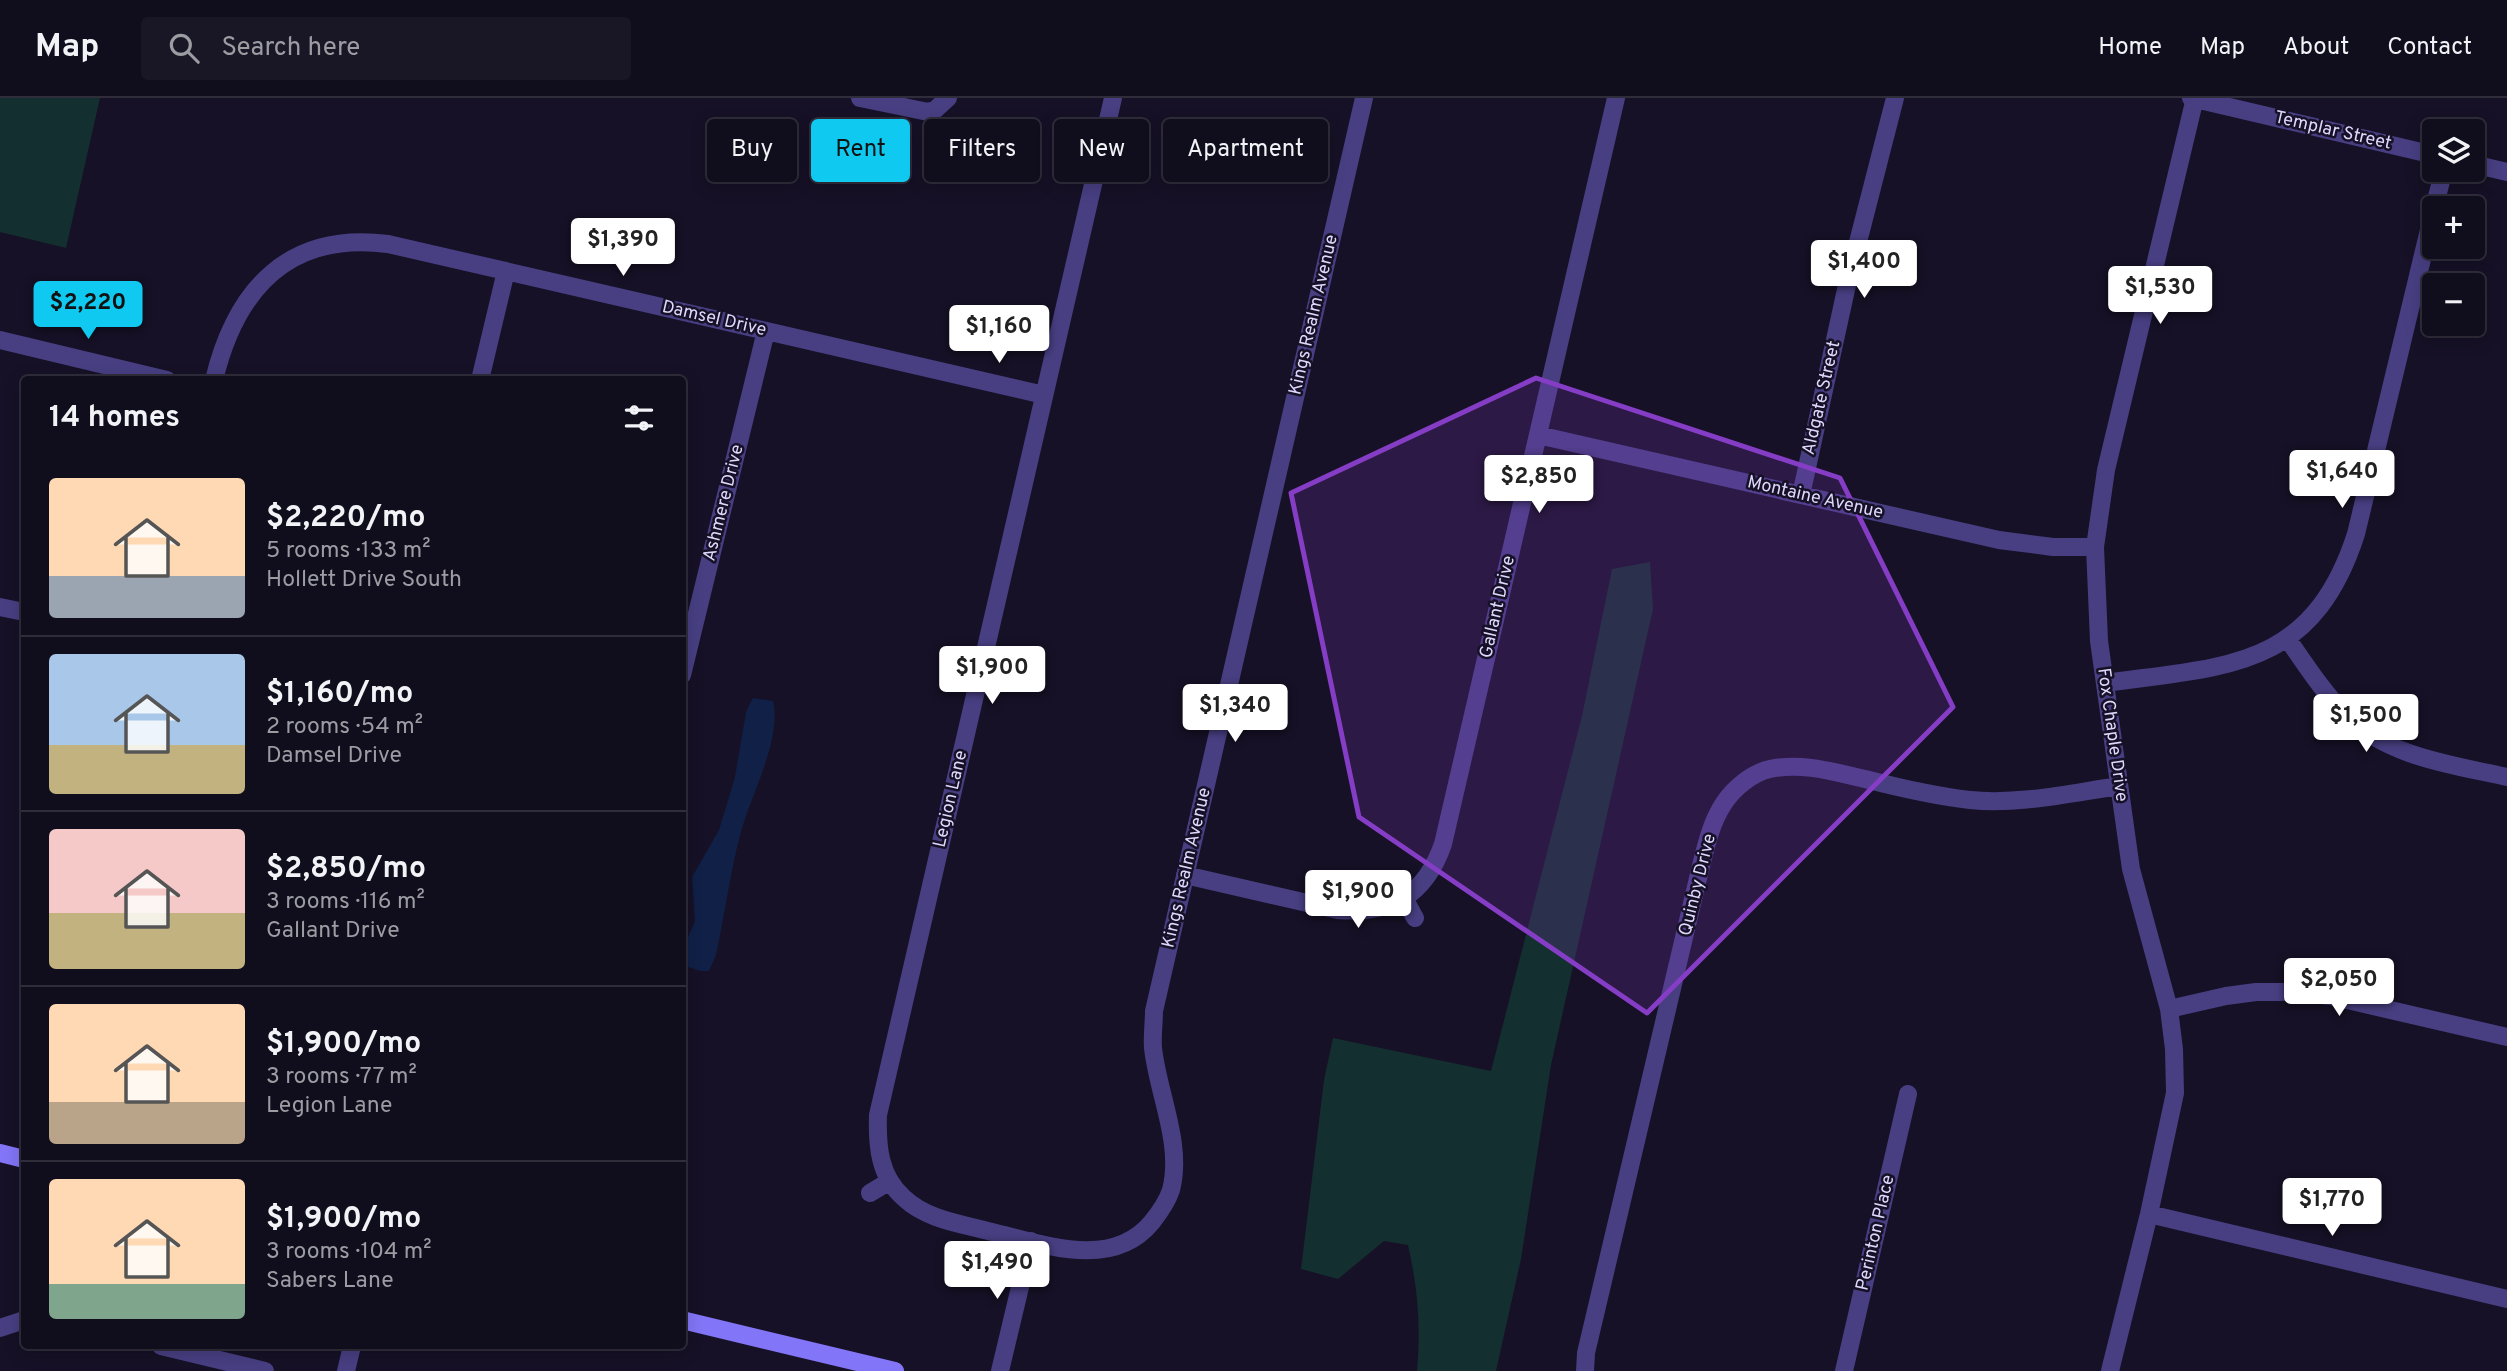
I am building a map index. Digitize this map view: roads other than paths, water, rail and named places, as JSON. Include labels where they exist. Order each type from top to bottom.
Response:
[{"type":"street","points":[[860,98],[921,112],[941,104]]},
{"type":"street","name":"Legion Lane","points":[[1031,1241],[943,1220],[904,1198],[890,1181],[880,1160],[878,1115],[1113,98]]},
{"type":"street","name":"Kings Realm Avenue","points":[[1031,1241],[1067,1249],[1110,1249],[1147,1228],[1162,1210],[1171,1191],[1173,1147],[1153,1047],[1154,1011],[1364,98]]},
{"type":"street","name":"Gallant Drive","points":[[1404,898],[1429,875],[1443,844],[1616,98]]},
{"type":"street","name":"Aldgate Street","points":[[1801,495],[1847,285],[1895,98]]},
{"type":"street","name":"Templar Street","points":[[2194,98],[2422,152]]},
{"type":"street","name":"Fox Chaple Drive","points":[[2110,1371],[2149,1214],[2175,1093],[2174,1049],[2169,1009],[2131,869],[2099,641],[2095,547],[2106,470],[2194,98]]},
{"type":"street","points":[[2485,167],[2507,172]]},
{"type":"street","name":"Damsel Drive","points":[[215,376],[222,347],[234,320],[250,295],[275,270],[302,253],[323,246],[367,241],[1045,395]]},
{"type":"street","points":[[2105,683],[2234,664],[2260,654],[2287,638],[2321,607],[2346,565],[2356,534],[2422,259]]},
{"type":"street","points":[[481,376],[506,271]]},
{"type":"street","name":"Ashmere Drive","points":[[686,659],[766,331]]},
{"type":"street","points":[[0,340],[150,376]]},
{"type":"street","name":"Montaine Avenue","points":[[1538,435],[1999,540],[2053,547],[2095,547]]},
{"type":"street","points":[[0,607],[21,611]]},
{"type":"street","points":[[2287,638],[2318,682],[2347,716],[2367,732],[2413,754],[2507,777]]},
{"type":"street","name":"Quinby Drive","points":[[1585,1371],[1586,1353],[1699,874],[1716,819],[1731,793],[1754,775],[1770,769],[1793,767],[1815,768],[1921,793],[1973,800],[2045,797],[2119,786]]},
{"type":"street","points":[[1185,875],[1338,910],[1384,908],[1404,898],[1415,918]]},
{"type":"street","points":[[2169,1009],[2226,996],[2256,992],[2296,992],[2330,996],[2507,1037]]},
{"type":"street","name":"Perinton Place","points":[[1844,1371],[1908,1094]]},
{"type":"street","points":[[0,1153],[21,1157]]},
{"type":"street","points":[[870,1193],[890,1181]]},
{"type":"street","points":[[2149,1214],[2507,1299]]},
{"type":"street","points":[[1000,1371],[1031,1241]]},
{"type":"street","points":[[686,1321],[895,1371]]},
{"type":"street","points":[[170,1349],[216,1365],[265,1371]]},
{"type":"street","points":[[345,1371],[351,1349]]},
{"type":"water","points":[[753,698],[773,701],[773,732],[741,832],[716,955],[709,971],[700,971],[686,966],[686,942],[695,921],[692,877],[719,830],[735,777],[746,712]]}]
